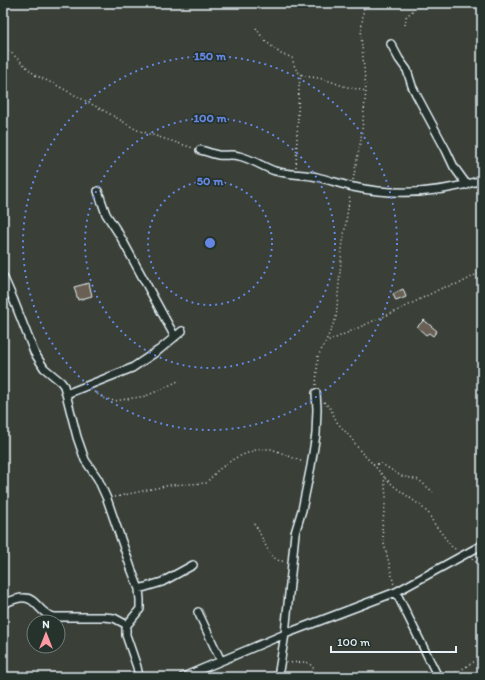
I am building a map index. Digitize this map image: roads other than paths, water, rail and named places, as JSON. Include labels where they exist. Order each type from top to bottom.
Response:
[{"type":"street","points":[[391,44],[407,70],[412,86],[454,167],[467,185]]},
{"type":"street","points":[[200,150],[218,155],[238,156],[277,172],[316,177],[371,190],[419,192],[467,185],[482,180]]},
{"type":"street","points":[[98,192],[106,214],[119,234],[175,337]]},
{"type":"street","points":[[3,276],[34,352],[44,368],[64,386],[77,437],[85,460],[98,479],[107,498],[139,589],[140,609],[127,625],[126,629],[126,635],[139,677]]},
{"type":"street","points":[[66,394],[132,368],[159,350],[182,331]]},
{"type":"street","points":[[278,677],[285,634],[295,533],[302,510],[316,434],[316,393]]},
{"type":"street","points":[[183,677],[285,634],[396,592],[482,545]]},
{"type":"street","points":[[139,589],[162,582],[193,565]]},
{"type":"street","points":[[396,592],[438,677]]},
{"type":"street","points":[[3,604],[13,600],[26,598],[34,601],[42,611],[54,617],[114,618],[127,625]]},
{"type":"street","points":[[198,612],[221,661]]}]
